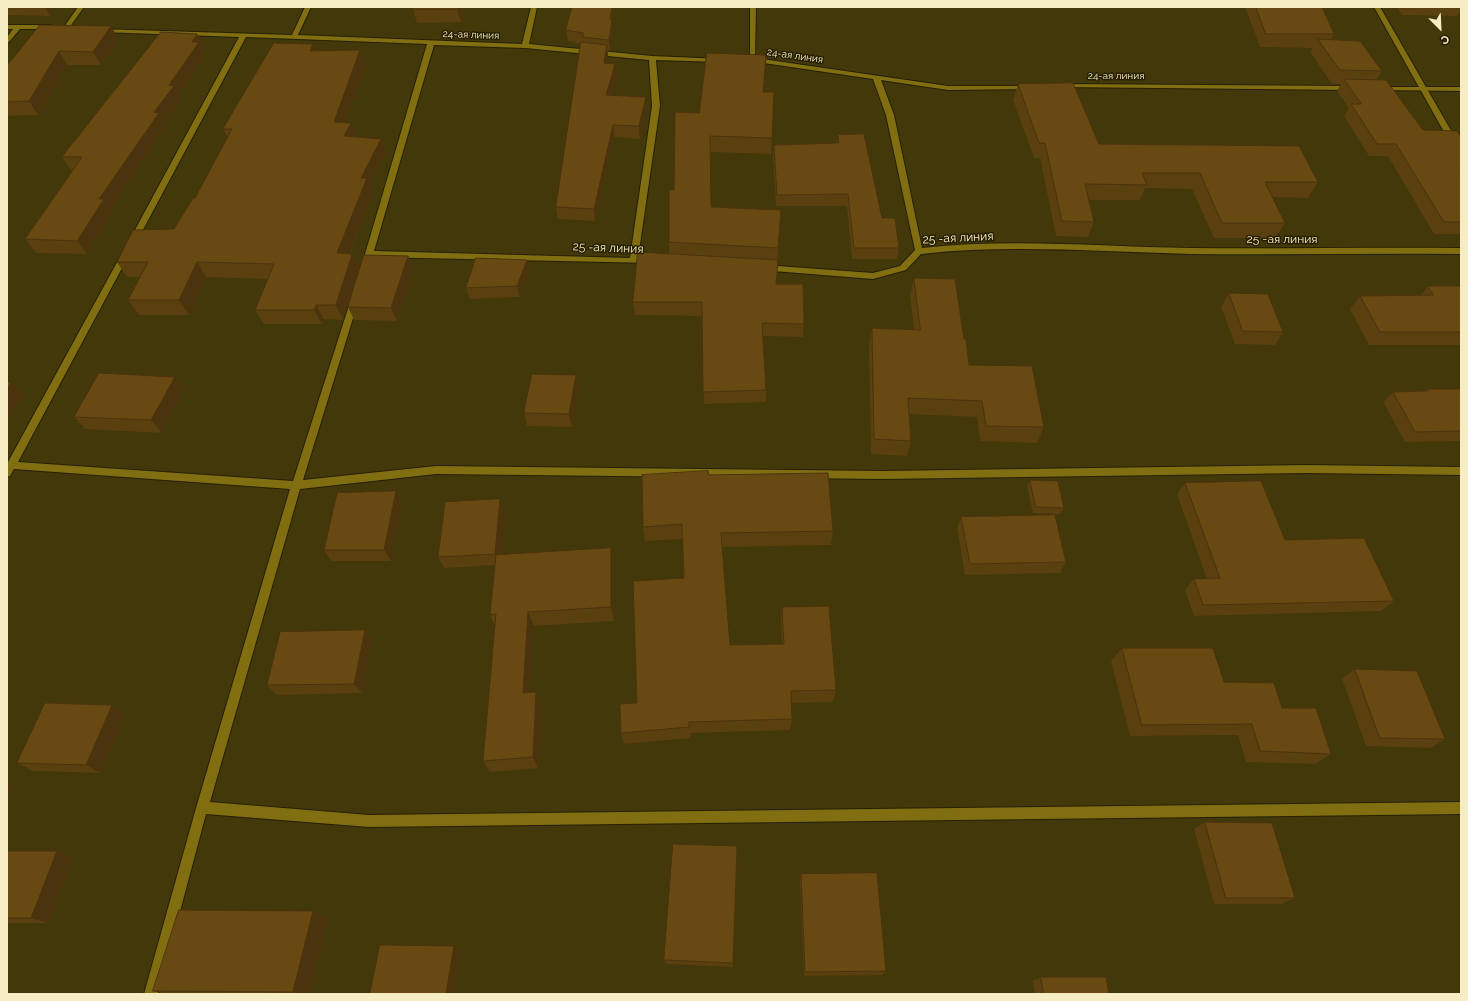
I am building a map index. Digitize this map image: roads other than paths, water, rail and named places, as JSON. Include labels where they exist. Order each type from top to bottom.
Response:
[{"type":"street","points":[[7,27],[71,27],[81,7]]},
{"type":"street","points":[[294,37],[308,7]]},
{"type":"street","points":[[525,46],[534,7]]},
{"type":"street","points":[[752,7],[752,60]]},
{"type":"street","points":[[1377,7],[1422,89],[1461,155]]},
{"type":"street","points":[[7,41],[17,28]]},
{"type":"street","name":"24-ая линия","points":[[95,30],[525,46],[652,58],[729,60]]},
{"type":"street","points":[[244,35],[9,469],[296,485],[436,470],[883,475],[1307,469],[1461,471]]},
{"type":"street","points":[[364,269],[431,43]]},
{"type":"street","points":[[634,260],[656,106],[652,58]]},
{"type":"street","name":"24-ая линия","points":[[744,60],[948,88],[1040,86]]},
{"type":"street","points":[[876,77],[890,115],[919,251]]},
{"type":"street","name":"24-ая линия","points":[[1055,86],[1360,88]]},
{"type":"street","points":[[1375,88],[1461,89]]},
{"type":"street","name":"25 -ая линия","points":[[752,267],[873,276],[903,268],[919,251],[947,248],[1055,247],[1192,251],[1461,251]]},
{"type":"street","name":"25 -ая линия","points":[[369,254],[634,260],[658,262]]},
{"type":"street","points":[[151,994],[202,808],[296,485],[357,292]]},
{"type":"street","points":[[202,808],[377,821],[1461,808]]}]
